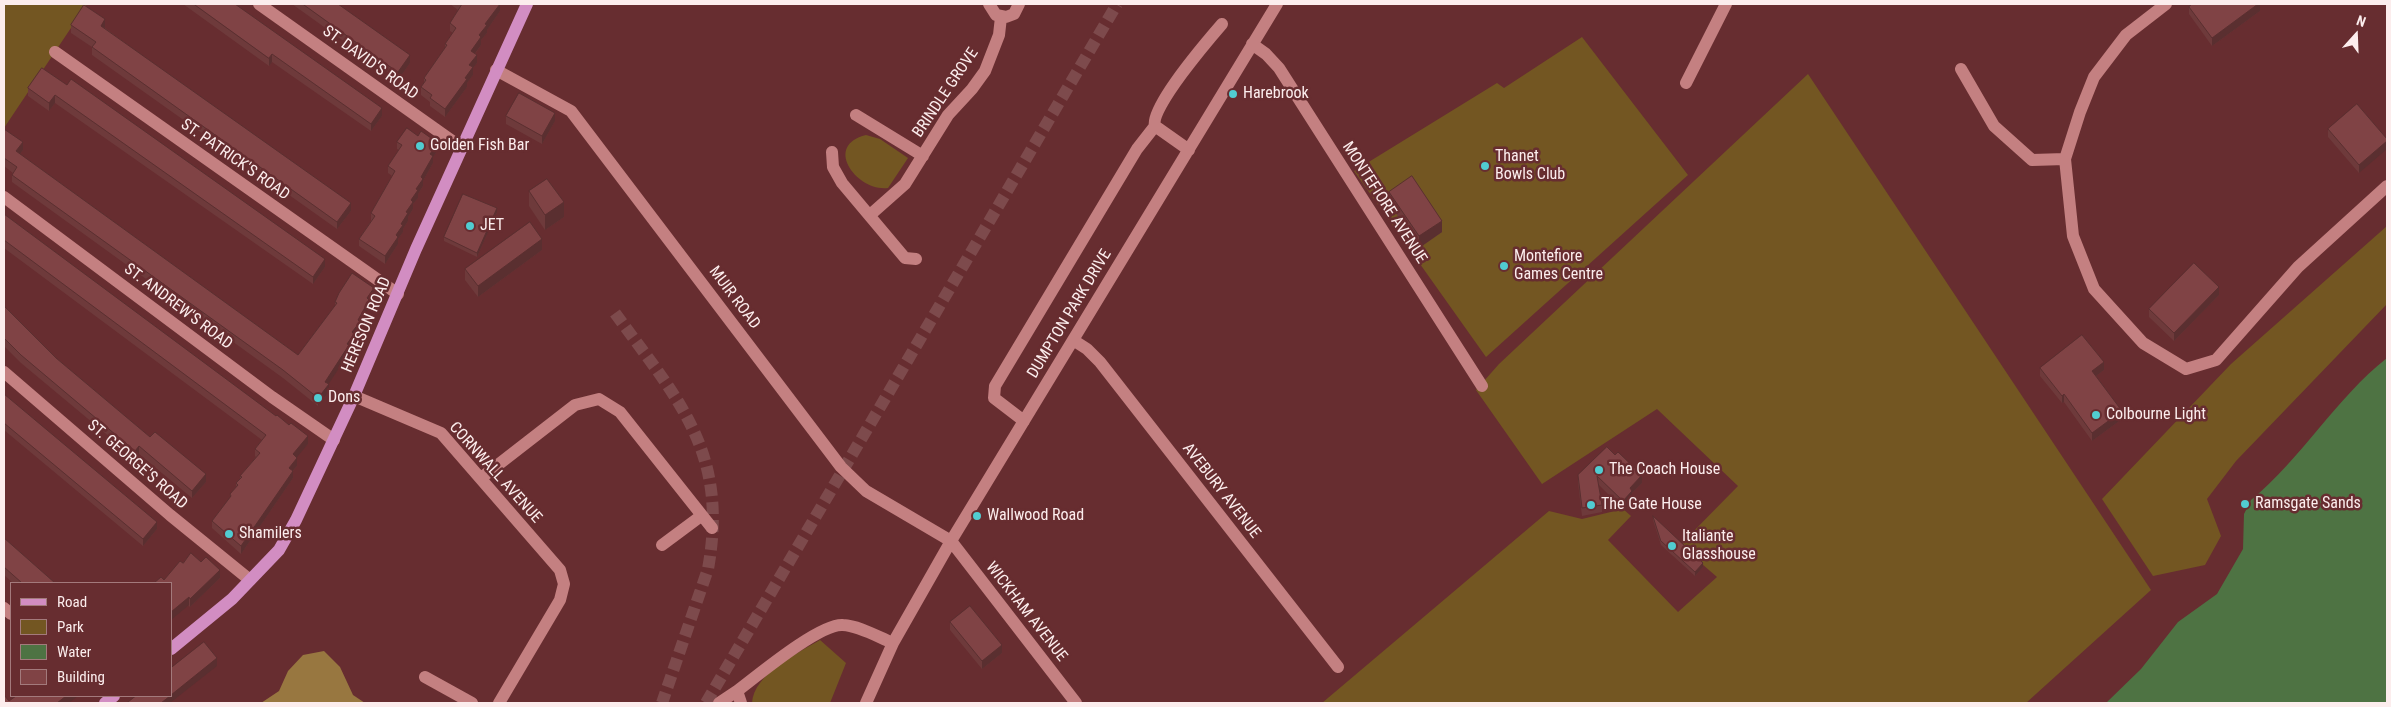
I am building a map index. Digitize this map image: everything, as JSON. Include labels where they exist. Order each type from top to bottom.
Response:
[{"type":"main road","name":"HERESON ROAD","points":[[172,648],[232,599],[279,550],[296,520],[354,396],[523,6]]},
{"type":"street","name":"ST. DAVID'S ROAD","points":[[259,4],[462,148]]},
{"type":"street","points":[[989,4],[992,12],[1001,17],[1014,14],[1019,4]]},
{"type":"street","points":[[1686,83],[1726,4]]},
{"type":"street","points":[[2166,4],[2126,35],[2094,77],[2080,112],[2065,159],[2073,236],[2094,289],[2142,343],[2186,369],[2216,360],[2298,267],[2387,186]]},
{"type":"street","name":"DUMPTON PARK DRIVE","points":[[866,703],[893,643],[951,541],[1189,150],[1274,5]]},
{"type":"street","name":"BRINDLE GROVE","points":[[870,215],[905,184],[948,115],[972,89],[984,71],[999,35],[1001,17]]},
{"type":"street","points":[[1024,421],[994,398],[995,386],[1136,149],[1155,126],[1155,117],[1181,75],[1222,24]]},
{"type":"street","name":"MONTEFIORE AVENUE","points":[[1252,44],[1266,54],[1279,68],[1482,386]]},
{"type":"street","name":"ST. PATRICK'S ROAD","points":[[55,52],[398,294]]},
{"type":"street","points":[[1961,69],[1994,126],[2032,160],[2065,159]]},
{"type":"street","name":"MUIR ROAD","points":[[496,70],[571,111],[841,468],[866,491],[951,541]]},
{"type":"street","name":"BRINDLE GROVE","points":[[856,114],[923,156]]},
{"type":"street","points":[[1155,126],[1189,150]]},
{"type":"street","points":[[832,152],[833,167],[842,184],[905,258],[916,259]]},
{"type":"street","name":"ST. ANDREW'S ROAD","points":[[4,198],[272,397],[334,440]]},
{"type":"street","name":"AVEBURY AVENUE","points":[[1074,340],[1087,349],[1100,362],[1338,667]]},
{"type":"street","name":"ST. GEORGE'S ROAD","points":[[4,372],[174,519],[250,580]]},
{"type":"street","name":"CORNWALL AVENUE","points":[[354,396],[441,433],[560,570],[564,584],[560,600],[499,703]]},
{"type":"street","points":[[480,478],[575,405],[599,399],[620,412],[712,528]]},
{"type":"street","points":[[662,546],[701,516]]},
{"type":"street","name":"WICKHAM AVENUE","points":[[951,541],[1076,703]]},
{"type":"street","points":[[719,703],[739,697],[813,635],[835,626],[843,625],[856,628],[893,643]]},
{"type":"street","points":[[425,677],[472,703]]},
{"type":"green space","points":[[4,4],[87,4],[4,128]]},
{"type":"green space","name":"Montefiore Games Centre","points":[[1582,37],[1688,175],[1486,357],[1354,171],[1497,83],[1504,88]]},
{"type":"green space","points":[[1808,74],[2151,590],[2026,703],[1322,703],[1549,511],[1582,519],[1623,509],[1631,516],[1608,540],[1678,612],[1717,577],[1680,545],[1738,486],[1657,409],[1542,484],[1476,390],[1499,364]]},
{"type":"green space","points":[[866,135],[880,139],[908,158],[888,188],[866,183],[856,176],[849,167],[846,158],[847,148],[853,141]]},
{"type":"green space","points":[[2387,226],[2387,304],[2236,461],[2207,499],[2221,536],[2205,565],[2153,576],[2102,499],[2231,364]]},
{"type":"green space","points":[[820,640],[846,663],[830,703],[752,703],[760,683],[768,674],[788,658]]},
{"type":"shaded area","points":[[324,651],[340,667],[353,695],[365,703],[261,703],[279,691],[288,671],[303,655]]},
{"type":"water","points":[[2387,358],[2387,703],[2106,703],[2141,669],[2178,622],[2217,594],[2243,549],[2244,514],[2251,500],[2287,466],[2351,391]]},
{"type":"building","points":[[194,4],[235,4],[382,108],[371,124],[272,54],[269,58]]},
{"type":"building","points":[[303,4],[338,4],[410,55],[398,72]]},
{"type":"building","points":[[462,4],[500,4],[485,24],[487,25],[479,35],[481,37],[471,51],[477,55],[469,65],[473,67],[465,78],[467,79],[445,109],[430,98],[432,95],[421,87],[426,80],[424,78],[447,45],[445,44],[456,28],[450,23]]},
{"type":"building","points":[[2192,4],[2258,4],[2212,38],[2189,7]]},
{"type":"building","points":[[84,5],[105,19],[101,26],[351,203],[337,222],[92,47],[96,42],[71,25]]},
{"type":"building","points":[[42,68],[67,85],[71,79],[325,259],[313,277],[55,95],[49,103],[28,88]]},
{"type":"building","points":[[519,93],[555,113],[542,136],[506,116]]},
{"type":"building","points":[[2357,104],[2387,139],[2359,165],[2328,129]]},
{"type":"building","points":[[407,128],[418,136],[421,131],[438,143],[430,154],[433,156],[421,177],[423,179],[416,189],[418,190],[411,200],[413,202],[406,212],[408,213],[401,224],[403,225],[396,235],[398,237],[385,256],[359,239],[375,216],[371,213],[395,171],[388,166],[402,145],[397,142]]},
{"type":"building","points":[[4,129],[23,142],[16,151],[298,355],[337,303],[335,302],[339,293],[352,273],[374,288],[367,298],[369,300],[358,320],[360,322],[352,332],[354,334],[347,344],[349,345],[325,382],[329,384],[318,398],[283,370],[12,175],[17,167],[4,158]]},
{"type":"building","points":[[1412,176],[1442,221],[1419,236],[1389,192]]},
{"type":"building","points":[[547,179],[564,202],[545,215],[529,191]]},
{"type":"building","points":[[463,194],[497,208],[477,253],[444,237]]},
{"type":"building","points":[[4,214],[276,416],[289,425],[291,423],[308,436],[293,454],[297,458],[289,468],[293,471],[241,546],[212,521],[238,485],[236,483],[242,477],[240,476],[260,453],[255,449],[266,435],[4,240]]},
{"type":"building","points":[[530,222],[542,239],[478,286],[465,269]]},
{"type":"building","points":[[2194,263],[2219,287],[2174,333],[2149,309]]},
{"type":"building","points":[[4,306],[56,358],[150,437],[155,432],[206,474],[192,491],[139,446],[135,451],[21,355],[4,338]]},
{"type":"building","points":[[2082,335],[2104,362],[2092,371],[2122,411],[2092,433],[2064,394],[2062,396],[2040,368]]},
{"type":"building","points":[[4,394],[157,522],[143,539],[4,423]]},
{"type":"building","points":[[1607,447],[1615,455],[1618,452],[1642,475],[1630,488],[1632,491],[1623,501],[1597,476],[1602,505],[1582,508],[1578,475]]},
{"type":"building","points":[[1653,516],[1703,563],[1695,572],[1661,541]]},
{"type":"building","points":[[4,538],[54,582],[21,582],[4,567]]},
{"type":"building","points":[[191,553],[201,562],[206,557],[220,570],[190,599],[189,597],[172,611],[172,582],[155,582],[161,577],[164,580],[180,561],[183,563]]},
{"type":"building","points":[[970,606],[1002,645],[982,661],[950,622]]},
{"type":"building","points":[[204,642],[217,658],[172,694],[172,667]]},
{"type":"building","points":[[4,695],[9,701],[15,697],[65,697],[57,703],[4,703]]},
{"type":"building","points":[[135,697],[169,697],[161,703],[127,703]]},
{"type":"tunnel","points":[[706,703],[1117,4]]},
{"type":"tunnel","points":[[615,313],[678,402],[693,430],[705,460],[711,492],[713,528],[708,569],[662,703]]},
{"type":"place","name":"Harebrook","points":[[1233,94]]},
{"type":"place","name":"Golden Fish Bar","points":[[420,146]]},
{"type":"place","name":"Thanet Bowls Club","points":[[1485,166]]},
{"type":"place","name":"JET","points":[[470,226]]},
{"type":"place","name":"Montefiore Games Centre","points":[[1504,266]]},
{"type":"place","name":"Dons","points":[[318,398]]},
{"type":"place","name":"Colbourne Light","points":[[2096,415]]},
{"type":"place","name":"The Coach House","points":[[1599,470]]},
{"type":"place","name":"Ramsgate Sands","points":[[2245,504]]},
{"type":"place","name":"The Gate House","points":[[1591,505]]},
{"type":"place","name":"Wallwood Road","points":[[977,516]]},
{"type":"place","name":"Shamilers","points":[[229,534]]},
{"type":"place","name":"Italiante Glasshouse","points":[[1672,546]]}]
